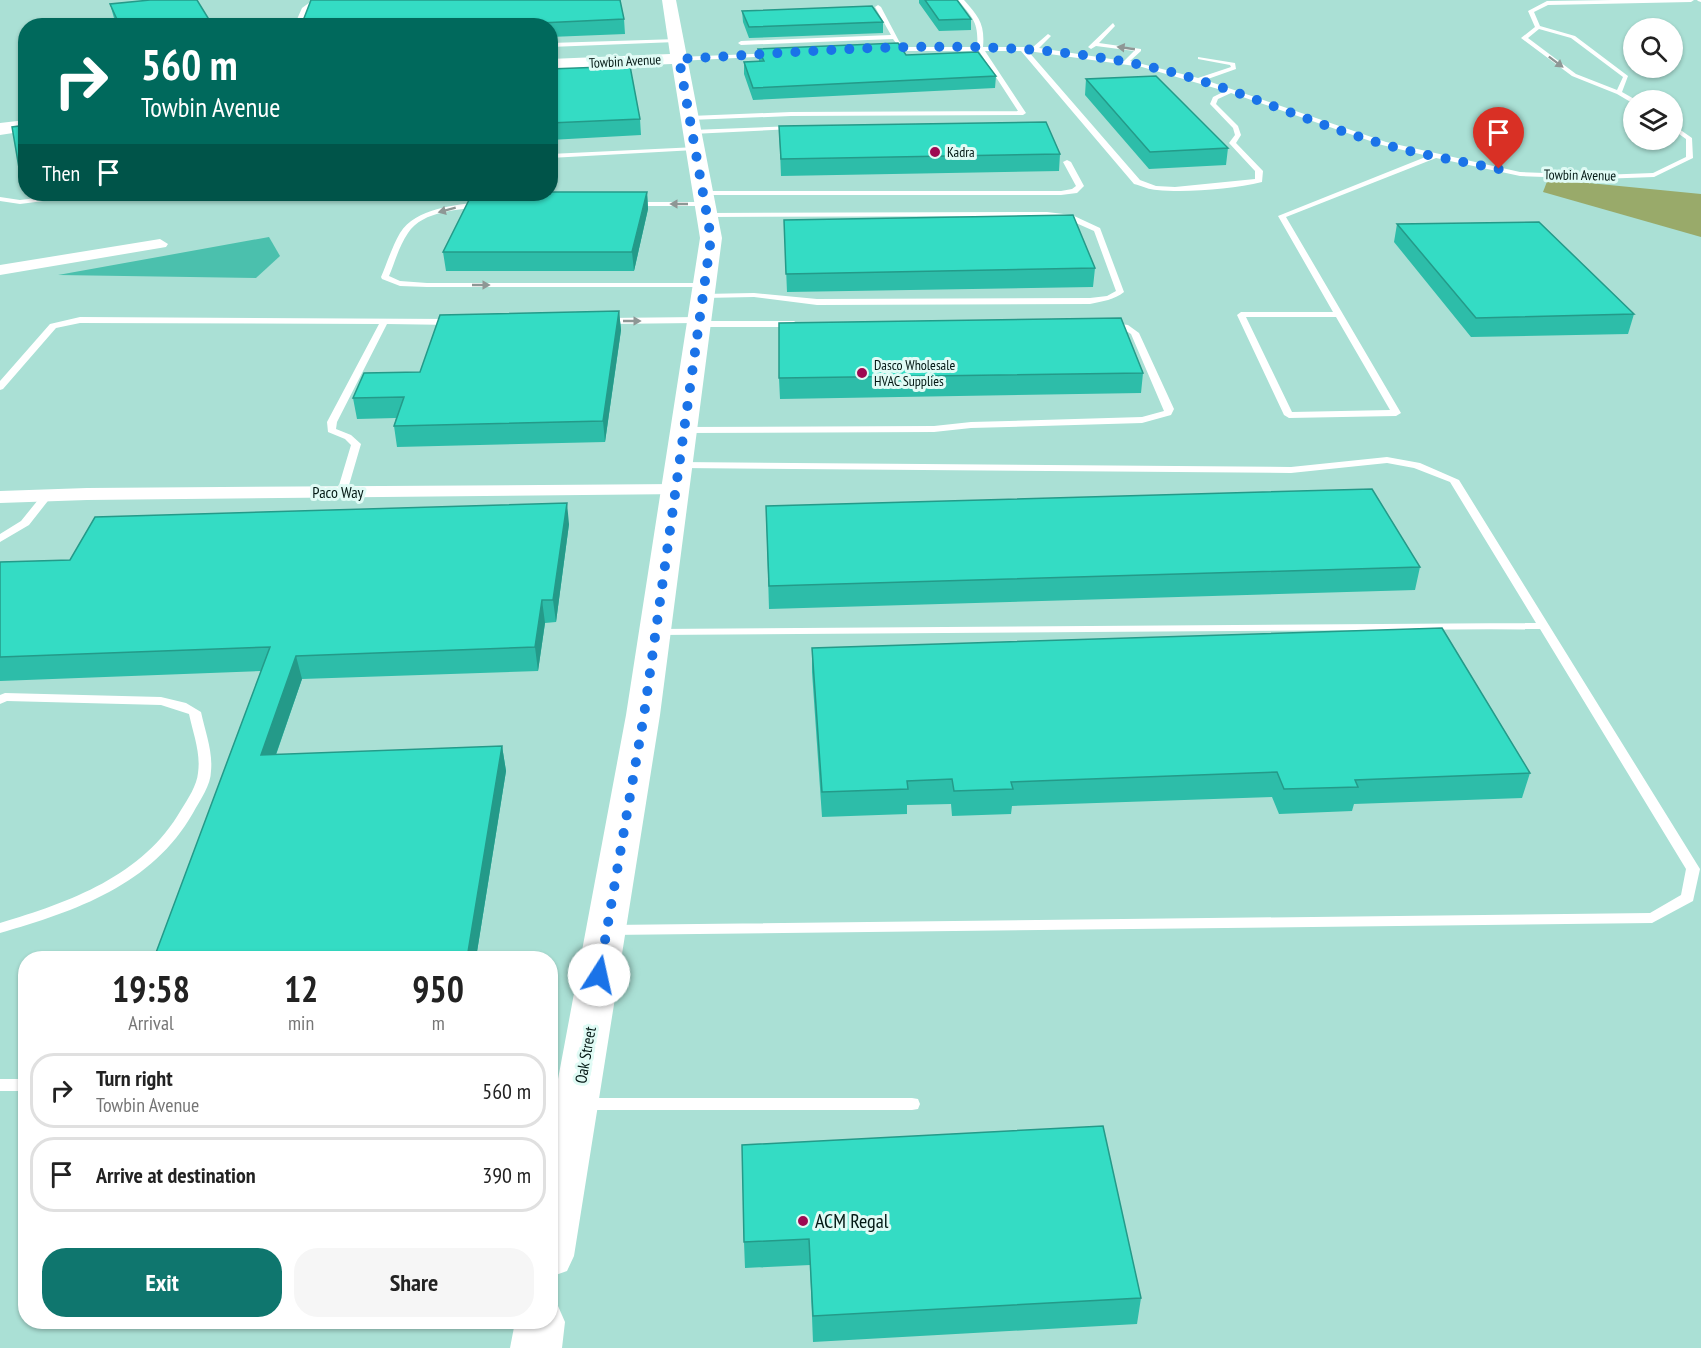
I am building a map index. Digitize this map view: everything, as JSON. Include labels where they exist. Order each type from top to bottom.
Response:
[{"type":"street","name":"Oak Street","points":[[558,1183],[568,1092],[606,930],[656,632],[711,238],[669,0]]},
{"type":"street","name":"Towbin Avenue","points":[[558,63],[677,49]]},
{"type":"street","points":[[0,129],[18,126]]},
{"type":"street","points":[[0,270],[160,244]]},
{"type":"street","name":"Paco Way","points":[[0,497],[342,492],[679,478]]},
{"type":"street","points":[[536,1348],[539,1329]]},
{"type":"lane","points":[[300,18],[302,10],[310,2],[318,0]]},
{"type":"lane","points":[[558,155],[815,114],[1023,113],[980,47],[983,30],[980,22],[962,0]]},
{"type":"lane","points":[[1538,27],[1531,11],[1547,3],[1691,0]]},
{"type":"lane","points":[[870,12],[880,9],[901,48]]},
{"type":"lane","points":[[1081,54],[1096,44],[1113,25]]},
{"type":"lane","points":[[1538,27],[1524,38],[1574,75],[1623,95]]},
{"type":"lane","points":[[1538,27],[1573,37],[1626,77],[1619,93]]},
{"type":"lane","points":[[1035,49],[1048,36]]},
{"type":"lane","points":[[741,43],[838,42],[894,37]]},
{"type":"lane","points":[[1096,44],[1139,50],[1126,62]]},
{"type":"lane","points":[[558,45],[677,49]]},
{"type":"lane","points":[[1023,48],[1137,182],[1155,188],[1227,185],[1259,180],[1259,171],[1232,143],[1238,135],[1236,127],[1213,104],[1215,98],[1230,91]]},
{"type":"lane","name":"Towbin Avenue","points":[[879,49],[1023,48],[1081,54],[1126,62],[1198,80],[1384,144],[1520,174],[1600,177],[1654,175],[1690,158],[1689,138],[1683,134]]},
{"type":"lane","name":"Towbin Avenue","points":[[677,49],[783,54]]},
{"type":"lane","points":[[1198,80],[1234,68],[1233,64],[1200,58]]},
{"type":"lane","points":[[692,133],[804,127]]},
{"type":"lane","points":[[1339,314],[1241,315],[1289,415],[1396,413],[1391,403],[1282,216],[1435,155]]},
{"type":"lane","points":[[705,204],[1061,193],[1074,191],[1080,186],[1067,162]]},
{"type":"lane","points":[[0,199],[28,201]]},
{"type":"lane","points":[[495,204],[450,209],[407,229],[385,277],[390,281],[403,284],[702,306],[807,324]]},
{"type":"lane","points":[[595,321],[702,306],[754,295],[818,302],[1090,301],[1109,298],[1120,292],[1097,230],[1069,217],[1047,214],[705,204],[619,204]]},
{"type":"lane","points":[[0,387],[53,326],[69,322],[466,322]]},
{"type":"lane","points":[[342,492],[356,444],[348,437],[331,430],[332,422],[384,322]]},
{"type":"lane","points":[[685,430],[934,429],[971,425],[1142,420],[1168,413],[1169,409],[1135,333],[1118,325],[1094,325]]},
{"type":"lane","points":[[606,930],[1652,918],[1688,898],[1693,869],[1454,480],[1416,465],[1387,460],[1291,470],[679,478]]},
{"type":"lane","points":[[0,539],[25,523],[46,497]]},
{"type":"lane","points":[[656,632],[1544,626]]},
{"type":"lane","points":[[0,700],[5,697],[161,700],[182,706],[195,712],[205,773],[184,821],[154,855],[116,884],[61,910],[0,928]]},
{"type":"lane","points":[[0,1085],[18,1085]]},
{"type":"lane","points":[[568,1092],[912,1104]]},
{"type":"shaded area","points":[[1548,179],[1701,194],[1701,237],[1543,192]]},
{"type":"shaded area","points":[[269,237],[280,256],[256,278],[58,275]]},
{"type":"building","points":[[150,0],[197,0],[208,18],[116,18],[110,4]]},
{"type":"building","points":[[311,0],[620,0],[624,19],[558,22],[558,18],[304,18]]},
{"type":"building","points":[[925,0],[957,0],[971,19],[939,20]]},
{"type":"building","points":[[872,6],[883,22],[749,27],[742,11]]},
{"type":"building","points":[[898,43],[906,55],[978,52],[996,76],[753,88],[744,62],[764,61],[758,49]]},
{"type":"building","points":[[630,66],[640,119],[558,123],[558,69]]},
{"type":"building","points":[[1156,76],[1228,148],[1150,152],[1086,79]]},
{"type":"building","points":[[1046,122],[1060,154],[781,159],[779,126]]},
{"type":"building","points":[[18,126],[18,162],[12,127]]},
{"type":"building","points":[[558,192],[647,192],[632,252],[443,252],[468,201],[558,201]]},
{"type":"building","points":[[1073,215],[1095,268],[786,274],[784,220]]},
{"type":"building","points":[[1539,222],[1634,314],[1476,318],[1397,224]]},
{"type":"building","points":[[619,311],[603,421],[394,426],[404,397],[353,398],[364,373],[420,372],[440,315]]},
{"type":"building","points":[[1121,318],[1143,373],[779,378],[779,323]]},
{"type":"building","points":[[1372,489],[1420,567],[769,586],[766,506]]},
{"type":"building","points":[[567,503],[553,600],[542,600],[535,647],[296,656],[261,755],[502,746],[468,951],[157,951],[270,647],[0,657],[0,562],[70,560],[95,517]]},
{"type":"building","points":[[1442,628],[1530,773],[1355,780],[1358,787],[1284,789],[1277,772],[1011,782],[1013,789],[954,791],[952,779],[907,781],[908,789],[822,792],[812,648]]},
{"type":"building","points":[[1103,1126],[1141,1298],[813,1316],[809,1239],[744,1242],[742,1145]]},
{"type":"place","name":"Kadra","points":[[935,152]]},
{"type":"place","name":"Dasco Wholesale HVAC Supplies","points":[[862,373]]},
{"type":"place","name":"ACM Regal","points":[[803,1221]]},
{"type":"route","points":[[599,975],[644,715],[711,238],[679,59],[921,48],[992,47],[1061,51],[1168,71],[1384,144],[1499,169]]}]
